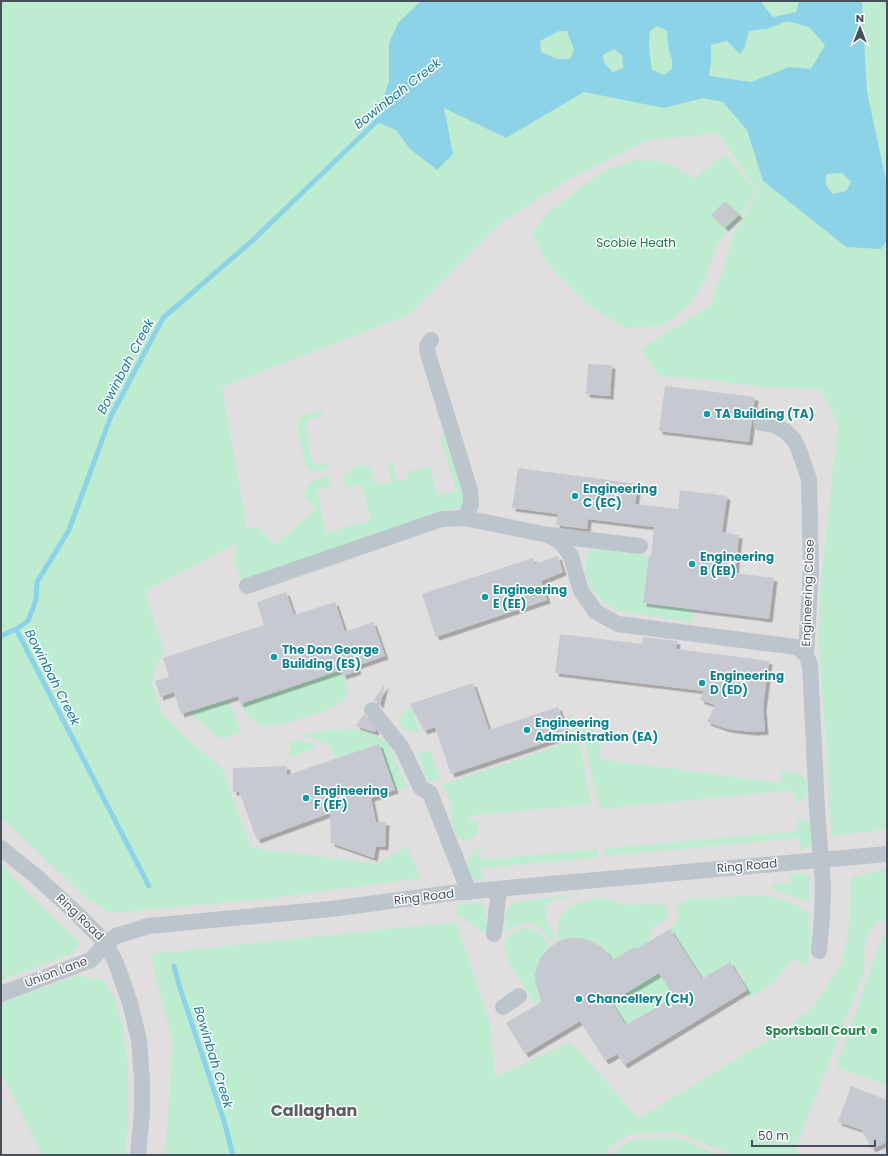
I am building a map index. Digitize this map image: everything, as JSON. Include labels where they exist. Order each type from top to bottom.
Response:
[{"type":"street","points":[[431,340],[427,346],[428,354],[470,490],[471,504],[465,518]]},
{"type":"street","name":"Engineering Close","points":[[761,423],[774,425],[785,431],[794,440],[809,479],[811,569],[806,654],[810,665],[823,885],[819,951]]},
{"type":"street","points":[[247,586],[442,519],[465,518],[548,535],[640,546]]},
{"type":"street","points":[[548,535],[561,542],[571,556],[581,591],[596,612],[618,624],[796,647],[806,654]]},
{"type":"street","points":[[372,710],[402,748],[421,788],[430,793],[469,892]]},
{"type":"street","name":"Ring Road","points":[[1,848],[65,902],[106,943],[116,936],[148,926],[331,909],[499,889],[887,854]]},
{"type":"street","points":[[494,934],[499,889]]},
{"type":"street","points":[[106,943],[121,975],[130,1003],[139,1040],[142,1081],[142,1112],[138,1155]]},
{"type":"street","name":"Union Lane","points":[[1,994],[91,960],[106,943]]},
{"type":"street","points":[[503,1007],[519,996]]},
{"type":"shaded area","points":[[1,1],[887,1],[887,1155],[1,1155]]},
{"type":"green space","points":[[1,1],[421,1],[398,23],[389,42],[389,81],[375,121],[396,130],[410,149],[453,154],[444,108],[506,138],[584,92],[664,108],[703,98],[723,102],[747,130],[763,181],[846,247],[880,249],[887,241],[887,829],[832,836],[829,814],[828,761],[818,643],[820,591],[838,424],[821,389],[765,387],[700,379],[659,376],[641,349],[711,305],[735,232],[758,191],[718,133],[648,140],[569,179],[502,222],[410,314],[222,387],[247,529],[258,527],[275,545],[316,509],[304,497],[307,486],[316,479],[329,476],[331,486],[317,490],[326,533],[371,520],[362,485],[346,487],[343,476],[358,465],[370,466],[375,484],[392,482],[387,463],[392,461],[397,481],[408,480],[406,472],[430,466],[437,495],[455,490],[439,434],[446,432],[465,502],[459,508],[450,509],[241,580],[235,563],[237,543],[145,591],[164,653],[156,666],[152,685],[163,715],[193,744],[222,768],[251,848],[376,863],[407,847],[421,878],[272,898],[111,913],[87,899],[1,817]]},
{"type":"green space","points":[[760,1],[799,1],[796,12],[773,17]]},
{"type":"green space","points":[[860,1],[887,1],[887,185],[867,92],[862,4]]},
{"type":"green space","points":[[787,21],[809,27],[825,45],[811,69],[789,67],[751,82],[709,76],[711,63],[710,45],[727,41],[745,47],[749,31],[767,29]]},
{"type":"green space","points":[[657,26],[667,31],[669,52],[672,59],[672,69],[664,75],[652,70],[651,65],[649,36],[650,31]]},
{"type":"green space","points":[[559,31],[567,31],[574,50],[570,59],[557,59],[541,52],[540,41]]},
{"type":"green space","points":[[614,49],[622,55],[623,68],[613,72],[604,63],[603,55]]},
{"type":"green space","name":"Scobie Heath","points":[[725,154],[756,191],[736,222],[717,244],[704,282],[686,308],[661,326],[625,328],[589,306],[548,265],[532,233],[548,213],[603,171],[635,160],[667,162],[694,179]]},
{"type":"green space","points":[[826,173],[842,173],[851,182],[846,191],[833,194],[826,185]]},
{"type":"green space","points":[[322,411],[323,417],[309,419],[306,424],[312,463],[318,465],[327,463],[328,469],[314,471],[306,467],[297,424],[300,417],[303,415]]},
{"type":"green space","points":[[598,549],[649,556],[643,603],[694,609],[692,622],[617,611],[604,602],[589,586],[586,573],[586,560],[588,552]]},
{"type":"green space","points":[[341,670],[348,687],[347,697],[344,701],[337,705],[310,716],[286,723],[262,726],[248,716],[240,704]]},
{"type":"green space","points":[[229,699],[241,732],[221,739],[189,712]]},
{"type":"green space","points":[[411,705],[420,732],[404,728],[398,719]]},
{"type":"green space","points":[[572,715],[576,725],[591,804],[469,816],[469,820],[477,820],[478,833],[468,840],[457,838],[450,815],[452,806],[442,785],[575,740],[567,716]]},
{"type":"green space","points":[[584,724],[602,738],[599,759],[780,783],[782,770],[792,771],[804,778],[807,786],[806,795],[804,799],[796,803],[794,790],[600,809],[589,763],[582,725]]},
{"type":"green space","points":[[350,729],[363,731],[377,736],[388,743],[407,787],[395,790],[379,744],[335,758],[331,747],[311,737],[297,735]]},
{"type":"green space","points":[[302,740],[314,744],[315,748],[289,757],[291,741]]},
{"type":"green space","points":[[427,750],[431,753],[440,778],[428,782],[417,753]]},
{"type":"green space","points":[[797,818],[806,820],[810,824],[813,841],[810,846],[801,851],[799,838],[605,856],[604,849],[610,848],[798,831]]},
{"type":"green space","points":[[480,847],[481,860],[598,849],[598,857],[482,868],[483,881],[472,876],[467,866],[470,855]]},
{"type":"green space","points":[[1,862],[25,890],[81,943],[71,954],[1,980]]},
{"type":"green space","points":[[887,869],[887,922],[877,920],[865,941],[864,972],[795,1150],[800,1155],[728,1155],[725,1152],[676,1132],[630,1134],[609,1147],[604,1155],[164,1155],[173,1045],[150,954],[456,922],[490,1022],[495,1077],[570,1042],[639,1118],[788,1028],[813,1007],[843,961],[849,928],[851,877]]},
{"type":"green space","points":[[806,873],[810,877],[809,902],[770,888],[773,884],[791,883],[790,874]]},
{"type":"green space","points":[[595,892],[556,899],[549,903],[545,908],[545,913],[553,936],[553,941],[550,941],[541,929],[532,923],[523,923],[506,932],[506,912],[514,902]]},
{"type":"green space","points":[[749,896],[774,897],[787,901],[801,908],[808,913],[811,940],[810,953],[806,966],[794,959],[772,984],[750,997],[742,982],[745,979],[739,970],[736,971],[730,962],[702,979],[670,929],[678,919],[676,907],[689,898]]},
{"type":"green space","points":[[606,898],[621,905],[660,904],[668,907],[668,918],[653,927],[646,948],[638,952],[634,947],[612,960],[601,947],[589,940],[576,939],[559,941],[557,930],[558,921],[569,908],[586,901]]},
{"type":"green space","points":[[480,902],[487,920],[487,932],[480,931],[472,923],[457,917],[456,905]]},
{"type":"green space","points":[[523,928],[540,933],[550,947],[537,973],[536,986],[542,1001],[535,1005],[508,961],[505,951],[506,938],[517,930]]},
{"type":"green space","points":[[884,933],[887,934],[887,1085],[836,1067]]},
{"type":"green space","points":[[659,972],[674,997],[625,1025],[611,1002]]},
{"type":"green space","points":[[76,976],[104,979],[115,999],[122,1023],[128,1080],[128,1119],[125,1155],[42,1155],[1,1072],[1,1003]]},
{"type":"green space","points":[[676,1137],[719,1155],[611,1155],[630,1140]]},
{"type":"water","points":[[421,1],[760,1],[773,17],[796,12],[799,1],[860,1],[862,4],[867,92],[887,185],[887,241],[881,249],[846,247],[763,181],[747,130],[723,102],[703,98],[664,108],[584,92],[506,138],[444,108],[453,154],[437,170],[410,149],[396,130],[375,121],[389,81],[389,43],[398,23]],"holes":[[[787,21],[809,27],[825,45],[811,69],[789,67],[751,82],[709,76],[711,45],[727,41],[740,54],[745,47],[749,31],[767,29]],[[657,26],[667,31],[669,52],[672,59],[672,69],[664,75],[652,70],[649,46],[650,31]],[[559,31],[567,31],[574,50],[570,59],[557,59],[541,52],[540,41]],[[614,49],[622,55],[623,68],[613,72],[604,63],[603,55]],[[842,173],[851,182],[846,191],[833,194],[826,185],[826,174]]]},
{"type":"building","points":[[725,201],[739,215],[725,228],[711,215]]},
{"type":"building","points":[[588,364],[612,365],[610,396],[586,394]]},
{"type":"building","name":"TA Building (TA)","points":[[665,386],[755,397],[749,442],[659,431]]},
{"type":"building","points":[[518,468],[638,484],[635,504],[678,509],[680,490],[727,496],[722,532],[739,535],[735,573],[774,578],[769,619],[643,603],[654,527],[588,519],[587,529],[556,525],[558,514],[512,508]]},
{"type":"building","name":"Engineering E (EE)","points":[[558,556],[563,572],[541,581],[547,600],[436,637],[422,594],[533,558],[535,564]]},
{"type":"building","name":"The Don George Building (ES)","points":[[286,592],[294,615],[335,602],[345,632],[373,622],[385,656],[356,666],[358,671],[343,676],[341,670],[240,704],[238,696],[181,714],[174,692],[160,697],[155,681],[169,677],[163,658],[264,625],[257,602]]},
{"type":"building","name":"Engineering D (ED)","points":[[560,634],[642,644],[643,637],[677,641],[676,649],[769,661],[763,707],[765,731],[754,732],[734,730],[707,722],[715,705],[700,700],[704,691],[555,673]]},
{"type":"building","name":"Engineering Administration (EA)","points":[[473,683],[489,730],[558,707],[568,735],[451,774],[435,727],[424,731],[410,704]]},
{"type":"building","points":[[385,684],[380,705],[376,701],[373,701]]},
{"type":"building","points":[[364,714],[376,730],[375,732],[356,726]]},
{"type":"building","name":"Engineering F (EF)","points":[[379,744],[395,790],[371,798],[376,822],[386,822],[385,847],[376,846],[374,858],[331,843],[330,813],[257,840],[239,792],[233,792],[233,768],[287,766],[287,775]]},
{"type":"building","name":"Chancellery (CH)","points":[[670,929],[702,979],[730,962],[747,990],[624,1065],[617,1054],[605,1061],[580,1021],[525,1054],[506,1023],[541,1002],[535,975],[541,957],[550,947],[559,941],[569,938],[580,938],[591,941],[600,946],[606,951],[612,960],[635,947],[636,949]],"holes":[[[659,973],[674,997],[626,1025],[611,1002]]]},
{"type":"building","points":[[851,1086],[887,1100],[887,1142],[872,1149],[862,1130],[838,1122]]},
{"type":"waterway","name":"Bowinbah Creek","points":[[149,886],[16,629],[28,621],[36,600],[37,582],[69,530],[111,416],[163,318],[252,241],[381,117]]},
{"type":"waterway","points":[[1,636],[16,629]]},
{"type":"waterway","name":"Bowinbah Creek","points":[[174,966],[224,1121],[233,1155]]},
{"type":"place","name":"TA Building (TA)","points":[[707,414]]},
{"type":"place","name":"Engineering C (EC)","points":[[575,496]]},
{"type":"place","name":"Engineering B (EB)","points":[[692,564]]},
{"type":"place","name":"Engineering E (EE)","points":[[485,597]]},
{"type":"place","name":"The Don George Building (ES)","points":[[274,657]]},
{"type":"place","name":"Engineering D (ED)","points":[[702,683]]},
{"type":"place","name":"Engineering Administration (EA)","points":[[527,730]]},
{"type":"place","name":"Engineering F (EF)","points":[[306,798]]},
{"type":"place","name":"Chancellery (CH)","points":[[579,999]]},
{"type":"place","name":"Sportsball Court","points":[[874,1031]]},
{"type":"district","name":"Callaghan","points":[[314,1110]]}]
